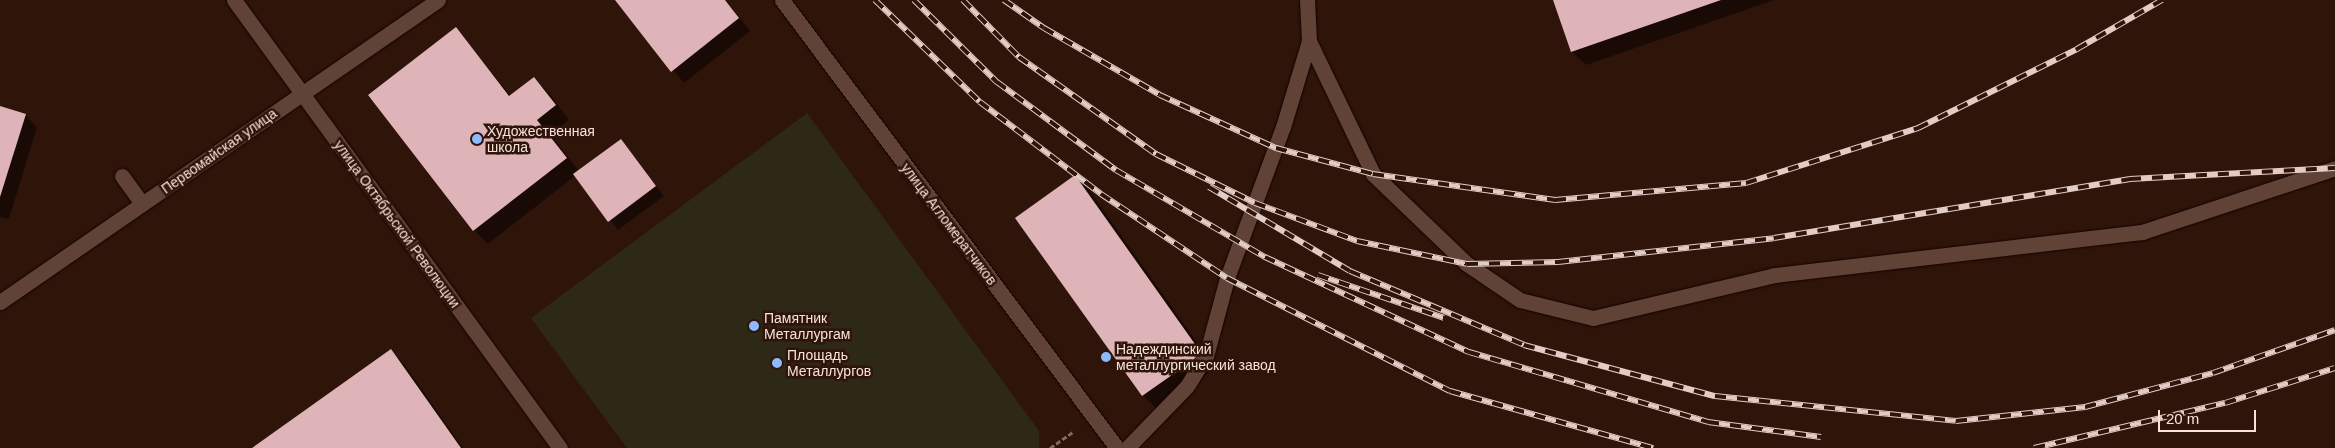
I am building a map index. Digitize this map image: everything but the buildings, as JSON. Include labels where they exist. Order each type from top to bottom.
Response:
[{"type":"street","name":"улица Октябрьской Революции","points":[[234,0],[560,448]]},
{"type":"street","name":"Первомайская улица","points":[[0,302],[438,0]]},
{"type":"street","name":"улица Агломератчиков","points":[[782,0],[1117,448]]},
{"type":"street","points":[[1127,448],[1187,386],[1206,356],[1227,278],[1283,127],[1309,41],[1307,0]]},
{"type":"street","points":[[1309,41],[1373,174],[1467,264],[1520,300],[1593,318],[1776,275],[2142,232],[2335,168]]},
{"type":"street","points":[[122,176],[142,204]]},
{"type":"path","points":[[1050,448],[1092,417]]},
{"type":"shaded area","points":[[807,113],[1039,431],[1039,448],[627,448],[531,318]]},
{"type":"railway","points":[[875,0],[980,102],[1101,194],[1227,278],[1450,391],[1653,448]]},
{"type":"railway","points":[[914,0],[997,82],[1116,170],[1265,257],[1469,352],[1708,422],[1821,437]]},
{"type":"railway","points":[[963,0],[1019,57],[1156,154],[1255,203],[1357,241],[1467,264],[1558,262],[1774,238],[2130,179],[2335,168]]},
{"type":"railway","points":[[1004,0],[1044,28],[1160,95],[1276,148],[1373,174],[1555,200],[1746,183],[1918,128],[2077,49],[2162,0]]},
{"type":"railway","points":[[1209,187],[1350,271],[1524,345],[1715,396],[1956,421],[2085,407],[2213,373],[2335,330]]},
{"type":"railway","points":[[1318,275],[1444,318]]},
{"type":"railway","points":[[2034,448],[2225,403],[2335,368]]},
{"type":"place","name":"Художественная школа","points":[[477,139]]},
{"type":"place","name":"Памятник Металлургам","points":[[754,326]]},
{"type":"place","name":"Надеждинский металлургический завод","points":[[1106,357]]},
{"type":"place","name":"Площадь Металлургов","points":[[777,363]]}]
